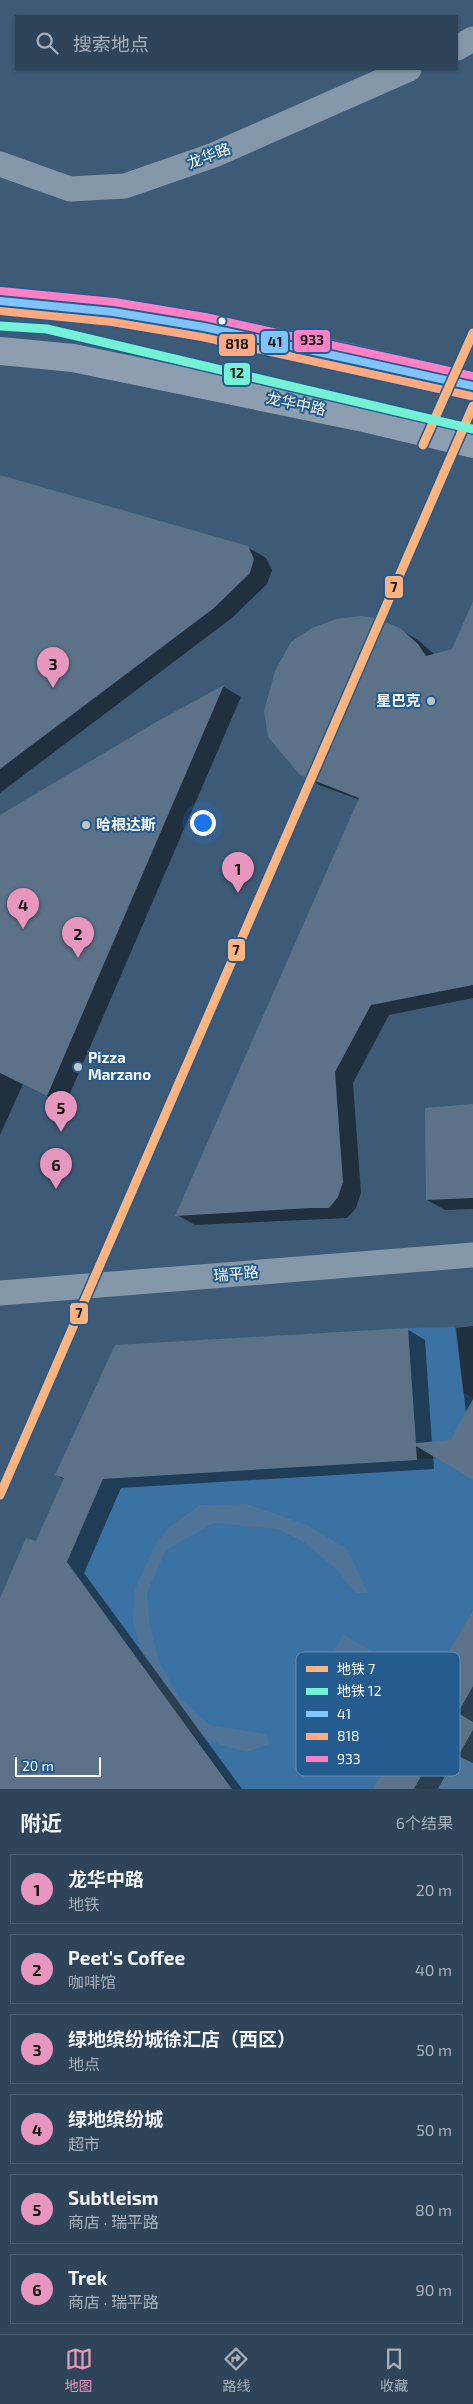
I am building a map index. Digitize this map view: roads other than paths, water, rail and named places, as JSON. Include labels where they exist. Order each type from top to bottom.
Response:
[{"type":"main road","points":[[0,301],[112,312],[222,331],[370,361],[473,386]]},
{"type":"main road","name":"龙华中路","points":[[0,351],[72,358],[359,417],[473,444]]},
{"type":"street","points":[[458,47],[473,39]]},
{"type":"street","name":"龙华路","points":[[0,164],[70,189],[125,186],[214,155],[408,70]]},
{"type":"street","name":"瑞平路","points":[[0,1293],[473,1255]]},
{"type":"metro line","name":"12","points":[[0,326],[47,329],[473,429]]},
{"type":"metro line","name":"7","points":[[423,445],[473,333]]},
{"type":"metro line","name":"7","points":[[0,1495],[473,406]]},
{"type":"place","name":"绿地缤纷城徐汇店（西区）","points":[[53,688]]},
{"type":"place","name":"星巴克","points":[[431,701]]},
{"type":"place","name":"哈根达斯","points":[[86,825]]},
{"type":"place","name":"龙华中路","points":[[238,893]]},
{"type":"place","name":"绿地缤纷城","points":[[23,929]]},
{"type":"place","name":"Peet's Coffee","points":[[78,958]]},
{"type":"place","name":"Pizza Marzano","points":[[78,1067]]},
{"type":"place","name":"Subtleism","points":[[61,1132]]},
{"type":"place","name":"Trek","points":[[56,1189]]}]
